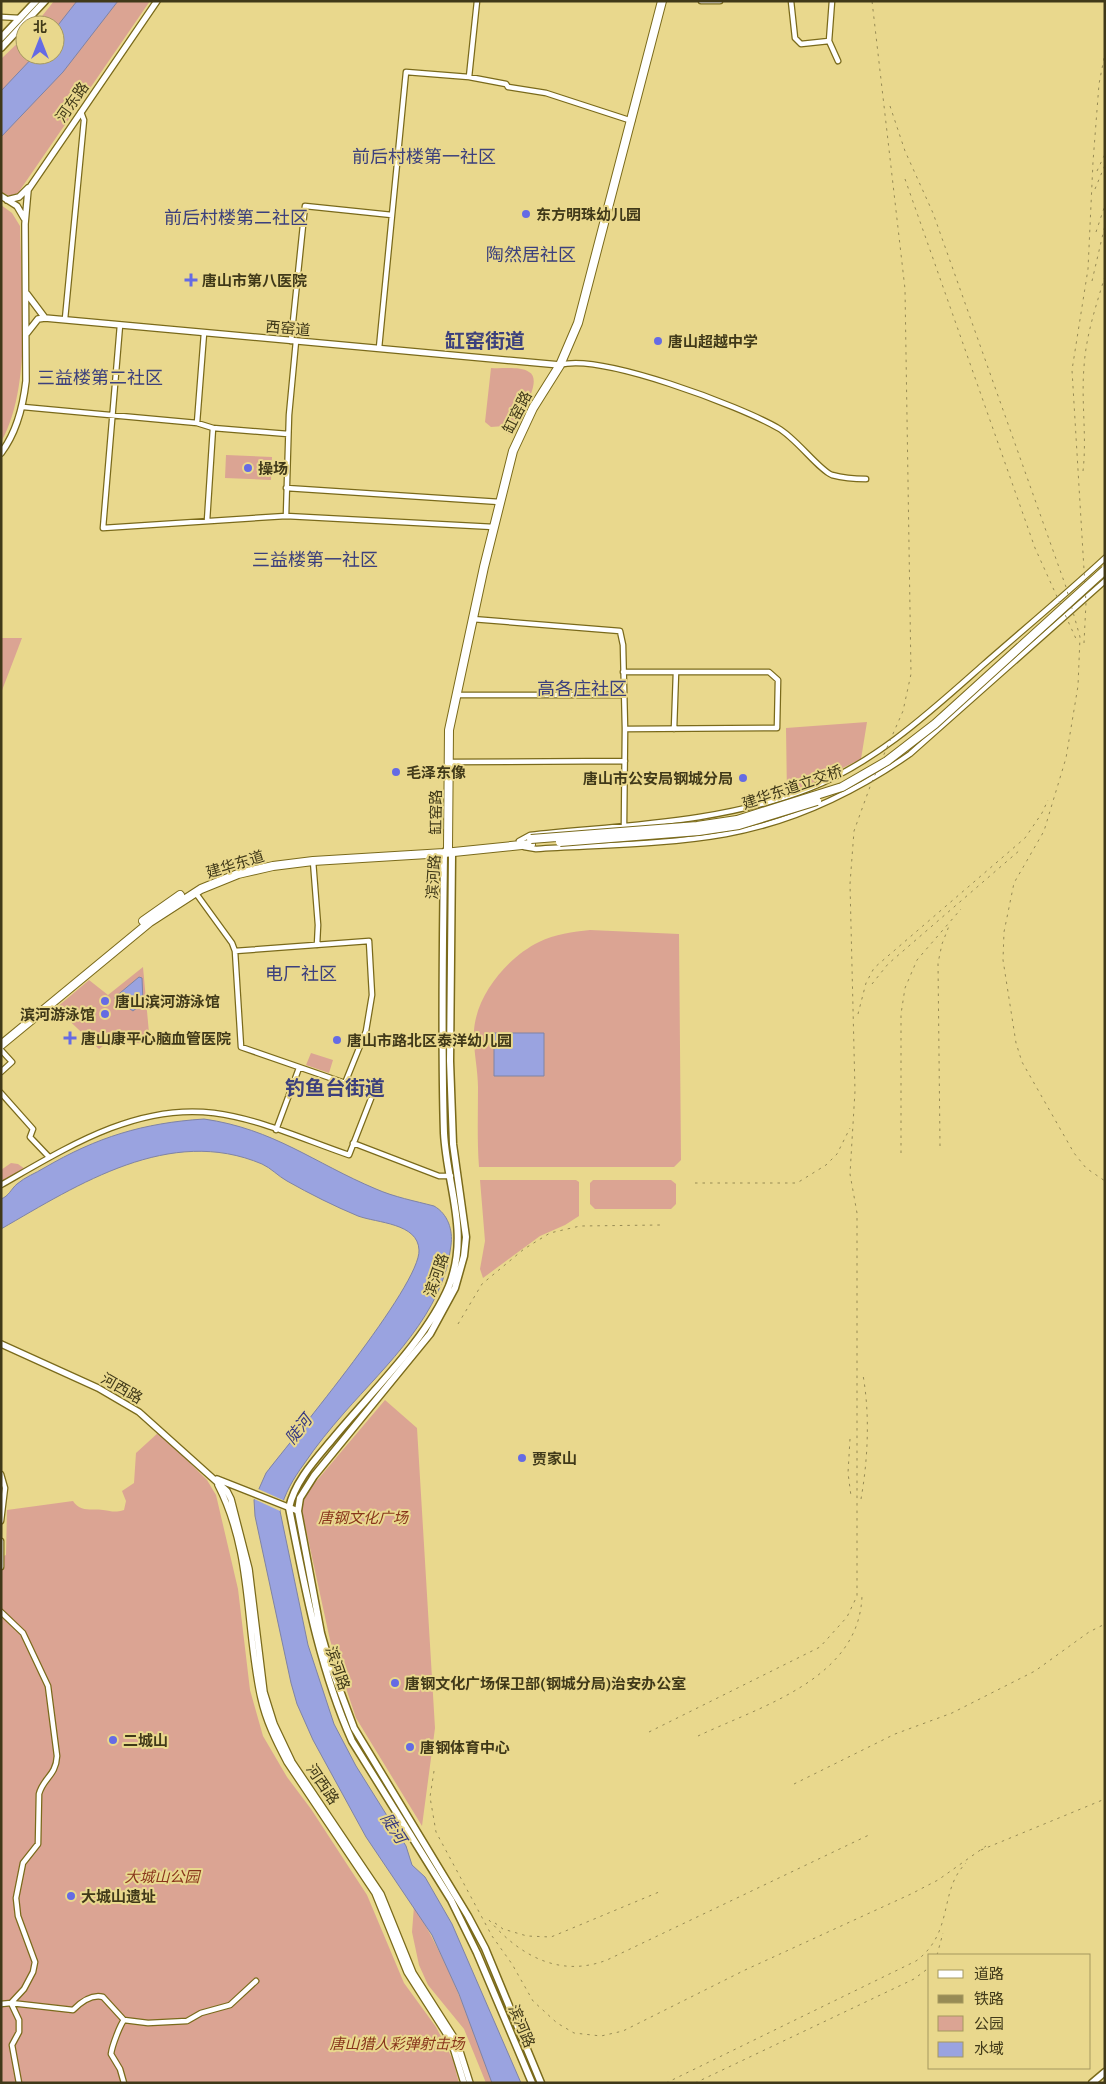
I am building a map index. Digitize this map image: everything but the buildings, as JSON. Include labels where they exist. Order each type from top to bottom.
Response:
[{"type":"main road","points":[[24,15],[36,1]]},
{"type":"main road","points":[[1,48],[45,1]]},
{"type":"main road","name":"缸窑路","points":[[448,851],[449,730],[472,619],[500,502],[513,451],[533,408],[560,365],[578,323],[662,1]]},
{"type":"main road","points":[[1,38],[15,25]]},
{"type":"main road","name":"建华东道立交桥","points":[[531,842],[697,826],[737,820],[842,787],[887,760],[935,724],[1105,570]]},
{"type":"main road","name":"建华东道立交桥","points":[[531,842],[699,831],[739,825],[843,791],[890,764],[936,728],[1105,576]]},
{"type":"main road","name":"建华东道","points":[[1,1045],[142,927],[195,892],[238,874],[273,866],[313,861],[448,851],[531,842]]},
{"type":"main road","name":"建华东道","points":[[1,1040],[156,910],[200,884],[236,870],[292,860],[448,851]]},
{"type":"main road","name":"滨河路","points":[[448,851],[442,1070],[444,1135],[466,1236],[464,1256],[455,1288],[430,1334],[314,1476],[300,1498],[298,1512],[321,1634],[354,1728],[468,1916],[485,1948],[540,2083]]},
{"type":"main road","name":"滨河路","points":[[453,1175],[458,1247],[454,1272],[440,1303],[422,1333],[317,1457],[296,1488],[287,1508],[315,1638],[343,1720],[352,1741],[451,1900],[477,1953],[532,2083]]},
{"type":"main road","points":[[1092,2083],[1105,2072]]},
{"type":"street","name":"河东路","points":[[1,453],[13,432],[23,407],[26,381],[25,224],[29,186],[156,1]]},
{"type":"street","points":[[469,78],[477,1]]},
{"type":"street","points":[[701,1],[720,1]]},
{"type":"street","points":[[791,1],[795,38],[797,41],[801,44],[829,41]]},
{"type":"street","points":[[832,1],[829,41],[838,61]]},
{"type":"street","points":[[1,17],[15,18]]},
{"type":"street","points":[[379,348],[406,72],[469,78],[546,93],[632,120]]},
{"type":"street","points":[[66,319],[75,198],[84,120],[81,111]]},
{"type":"street","points":[[4,198],[18,197],[29,186]]},
{"type":"street","points":[[4,198],[23,213],[25,224]]},
{"type":"street","points":[[286,516],[288,434],[305,206],[392,215]]},
{"type":"street","points":[[26,292],[46,318]]},
{"type":"street","points":[[27,333],[38,319],[46,318]]},
{"type":"street","name":"西窑道","points":[[46,318],[560,365]]},
{"type":"street","points":[[120,325],[104,528],[286,516],[494,528]]},
{"type":"street","points":[[197,424],[204,333]]},
{"type":"street","points":[[560,365],[567,363],[617,370],[666,383],[732,405],[787,434],[832,474],[866,479]]},
{"type":"street","points":[[23,407],[197,424],[213,428],[288,434]]},
{"type":"street","points":[[207,521],[213,428]]},
{"type":"street","points":[[286,488],[500,502]]},
{"type":"street","points":[[520,843],[530,835],[690,819],[736,811],[810,788],[842,772],[889,743],[921,719],[1105,558]]},
{"type":"street","points":[[520,843],[536,849],[699,838],[762,826],[812,809],[879,776],[910,754],[1105,581]]},
{"type":"street","points":[[472,619],[620,631],[623,645],[625,729],[624,825]]},
{"type":"street","points":[[623,672],[769,672],[778,680],[777,728],[625,729]]},
{"type":"street","points":[[674,729],[676,672]]},
{"type":"street","points":[[455,695],[624,695]]},
{"type":"street","points":[[449,762],[625,760]]},
{"type":"street","points":[[313,861],[318,925],[317,945]]},
{"type":"street","points":[[1,1185],[98,1133],[127,1123],[168,1113],[215,1113],[276,1130],[348,1155],[372,1096],[345,1083],[241,1047],[235,951],[232,943],[195,892]]},
{"type":"street","points":[[235,951],[368,941],[372,995],[366,1031],[345,1083]]},
{"type":"street","points":[[1,1050],[12,1062],[1,1072]]},
{"type":"street","points":[[276,1130],[299,1068]]},
{"type":"street","points":[[1,1093],[33,1130],[30,1137],[49,1158]]},
{"type":"street","points":[[353,1143],[439,1176],[453,1175]]},
{"type":"street","name":"河西路","points":[[1,1344],[89,1384],[138,1412],[215,1478],[231,1499],[249,1569],[264,1692],[283,1745],[381,1894],[413,1973],[457,2042],[470,2083]]},
{"type":"street","points":[[1,1474],[5,1488],[1,1521]]},
{"type":"street","points":[[215,1478],[298,1512]]},
{"type":"street","name":"河西路","points":[[215,1478],[226,1498],[244,1567],[258,1679],[265,1712],[276,1740],[287,1762],[375,1893],[407,1972],[452,2041],[464,2083]]},
{"type":"street","points":[[1,1541],[1,1567]]},
{"type":"street","points":[[1,1612],[23,1632],[48,1686],[57,1756],[57,1767],[41,1789],[38,1806],[40,1830],[38,1844],[23,1862],[16,1898],[18,1916],[35,1962],[33,1972],[24,1989],[11,2003]]},
{"type":"street","points":[[1,2004],[11,2003],[73,2010],[81,2002],[99,1996],[103,1997],[124,2020],[148,2023],[187,2021],[201,2013],[230,2005],[256,1980]]},
{"type":"street","points":[[11,2003],[19,2020],[19,2032],[12,2045],[19,2083]]},
{"type":"street","points":[[124,2020],[118,2027],[117,2038],[111,2054],[120,2069],[124,2083]]},
{"type":"green space","points":[[54,1],[150,1],[18,193],[10,196],[1,192],[1,59],[15,46],[15,65],[65,65],[65,15],[43,15]]},
{"type":"green space","points":[[1,205],[12,213],[20,226],[23,337],[18,393],[11,419],[1,442]]},
{"type":"green space","points":[[491,368],[521,369],[533,376],[532,390],[514,428],[514,435],[508,434],[504,426],[491,427],[485,422]]},
{"type":"green space","name":"操场","points":[[226,455],[272,457],[271,480],[225,478]]},
{"type":"green space","points":[[1,638],[22,638],[1,693]]},
{"type":"green space","points":[[867,722],[861,759],[787,795],[786,728]]},
{"type":"green space","points":[[590,930],[679,934],[681,1160],[674,1167],[479,1167],[478,1080],[474,1031],[476,1017],[487,991],[505,967],[527,949],[551,937]]},
{"type":"green space","name":"唐山滨河游泳馆","points":[[143,967],[150,1044],[123,1042],[117,1047],[110,1040],[99,1049],[56,1008],[89,980],[108,995]]},
{"type":"green space","points":[[311,1053],[333,1060],[329,1073],[306,1065]]},
{"type":"green space","points":[[11,1163],[18,1164],[25,1169],[1,1183],[1,1170]]},
{"type":"green space","points":[[480,1180],[576,1180],[579,1182],[579,1216],[565,1225],[540,1236],[483,1278],[480,1269],[485,1241]]},
{"type":"green space","points":[[593,1180],[671,1180],[676,1184],[676,1204],[671,1209],[595,1209],[590,1204],[590,1183]]},
{"type":"green space","name":"唐钢文化广场","points":[[385,1400],[417,1428],[435,1728],[422,1826],[356,1718],[330,1640],[302,1511],[303,1502],[308,1491]]},
{"type":"green space","name":"大城山公园","points":[[159,1432],[207,1480],[216,1495],[238,1589],[250,1690],[263,1736],[287,1777],[311,1809],[367,1895],[404,1983],[436,2027],[453,2060],[459,2083],[1,2083],[1,1557],[6,1555],[7,1510],[73,1501],[83,1509],[115,1512],[124,1510],[126,1501],[122,1491],[134,1483],[136,1453]]},
{"type":"green space","points":[[414,1906],[438,1948],[458,1992],[492,2083],[486,2083],[464,2029],[428,1985],[419,1965],[412,1932]]},
{"type":"water","points":[[77,1],[118,1],[63,72],[1,137],[1,91],[26,65],[65,65],[65,16]]},
{"type":"water","points":[[139,977],[142,978],[143,1003],[133,1011],[114,998]]},
{"type":"water","points":[[494,1033],[544,1033],[544,1076],[494,1076]]},
{"type":"water","name":"陡河","points":[[204,1119],[252,1130],[376,1189],[397,1197],[434,1206],[443,1213],[450,1228],[451,1245],[446,1270],[437,1293],[425,1315],[395,1356],[313,1451],[296,1475],[284,1498],[280,1511],[308,1645],[334,1724],[356,1766],[406,1846],[412,1865],[425,1877],[452,1924],[521,2083],[492,2083],[459,1994],[432,1935],[366,1837],[313,1740],[297,1704],[291,1683],[255,1516],[254,1500],[266,1473],[353,1362],[400,1295],[414,1268],[419,1250],[417,1241],[412,1234],[404,1229],[358,1216],[322,1200],[287,1181],[262,1164],[228,1154],[193,1151],[160,1156],[126,1165],[94,1178],[1,1229],[1,1199],[23,1179],[83,1148],[121,1133],[161,1124]]},
{"type":"pier","points":[[256,1488],[285,1501],[280,1511],[252,1498]]},
{"type":"railway","points":[[649,1732],[820,1647],[847,1617],[857,1596],[857,1213],[850,1174],[855,1091],[850,884],[854,831],[871,784],[903,711],[911,674],[905,289],[872,1]]},
{"type":"railway","points":[[1084,643],[1086,603],[1072,370],[1088,269],[1099,84],[1105,53]]},
{"type":"railway","points":[[890,106],[905,151],[933,213],[1066,587],[1080,637],[1078,686],[1066,758],[1044,831],[1014,883],[1004,932],[1003,960],[1016,1043],[1022,1062],[1074,1153],[1086,1168],[1105,1181]]},
{"type":"railway","points":[[1097,171],[1105,154]]},
{"type":"railway","points":[[1095,189],[1105,165]]},
{"type":"railway","points":[[905,179],[1035,548],[1077,641]]},
{"type":"railway","points":[[1096,232],[1105,205]]},
{"type":"railway","points":[[1092,281],[1105,225]]},
{"type":"railway","points":[[1083,471],[1083,380],[1085,355],[1092,321],[1105,276]]},
{"type":"railway","points":[[858,1014],[866,983],[874,968],[1025,838],[1042,813],[1048,800]]},
{"type":"railway","points":[[872,984],[888,964],[1020,850]]},
{"type":"railway","points":[[901,1153],[901,1014],[905,988],[917,960],[961,909]]},
{"type":"railway","points":[[940,1146],[938,963],[942,944],[949,926]]},
{"type":"railway","points":[[695,1183],[797,1183],[826,1165],[837,1154],[850,1128]]},
{"type":"railway","points":[[458,1324],[482,1284],[524,1249],[550,1233],[580,1226],[660,1225]]},
{"type":"railway","points":[[861,1499],[867,1437],[867,1406],[863,1375]]},
{"type":"railway","points":[[850,1439],[848,1473],[851,1496]]},
{"type":"railway","points":[[698,1736],[777,1700],[803,1686],[826,1669],[844,1648],[857,1624],[862,1595]]},
{"type":"railway","points":[[794,1784],[895,1734],[952,1713],[1035,1671],[1089,1632],[1105,1624]]},
{"type":"railway","points":[[434,1771],[430,1797],[436,1832],[492,1936],[512,1964],[533,2001],[557,2023],[574,2033],[601,2036],[623,2031],[745,1970],[911,1894],[938,1880],[986,1846]]},
{"type":"railway","points":[[981,1850],[1105,1799]]},
{"type":"railway","points":[[489,1920],[514,1944],[542,1960],[557,1965],[590,1965],[607,1960],[871,1834]]},
{"type":"railway","points":[[666,2083],[916,1961],[928,1950],[936,1937],[942,1925],[952,1886],[957,1874],[966,1863]]},
{"type":"railway","points":[[495,1923],[503,1929],[527,1936],[551,1937],[659,1892]]},
{"type":"railway","points":[[937,1954],[943,1933]]},
{"type":"railway","points":[[695,2083],[914,1979],[928,1968]]},
{"type":"place","name":"东方明珠幼儿园","points":[[526,214]]},
{"type":"place","name":"唐山市第八医院","points":[[191,280]]},
{"type":"place","name":"唐山超越中学","points":[[658,341]]},
{"type":"place","name":"操场","points":[[248,468]]},
{"type":"place","name":"毛泽东像","points":[[396,772]]},
{"type":"place","name":"唐山市公安局钢城分局","points":[[743,778]]},
{"type":"place","name":"唐山滨河游泳馆","points":[[105,1001]]},
{"type":"place","name":"滨河游泳馆","points":[[105,1014]]},
{"type":"place","name":"唐山康平心脑血管医院","points":[[70,1038]]},
{"type":"place","name":"唐山市路北区泰洋幼儿园","points":[[337,1040]]},
{"type":"place","name":"贾家山","points":[[522,1458]]},
{"type":"place","name":"唐钢文化广场保卫部(钢城分局)治安办公室","points":[[395,1683]]},
{"type":"place","name":"二城山","points":[[113,1740]]},
{"type":"place","name":"唐钢体育中心","points":[[410,1747]]},
{"type":"place","name":"大城山遗址","points":[[71,1896]]},
{"type":"district","name":"前后村楼第一社区","points":[[424,156]]},
{"type":"district","name":"前后村楼第二社区","points":[[236,217]]},
{"type":"district","name":"陶然居社区","points":[[531,254]]},
{"type":"district","name":"缸窑街道","points":[[485,341]]},
{"type":"district","name":"三益楼第二社区","points":[[100,377]]},
{"type":"district","name":"三益楼第一社区","points":[[315,559]]},
{"type":"district","name":"高各庄社区","points":[[582,688]]},
{"type":"district","name":"电厂社区","points":[[301,973]]},
{"type":"district","name":"钓鱼台街道","points":[[335,1088]]},
{"type":"park label","name":"唐山猎人彩弹射击场","points":[[397,2043]]}]
